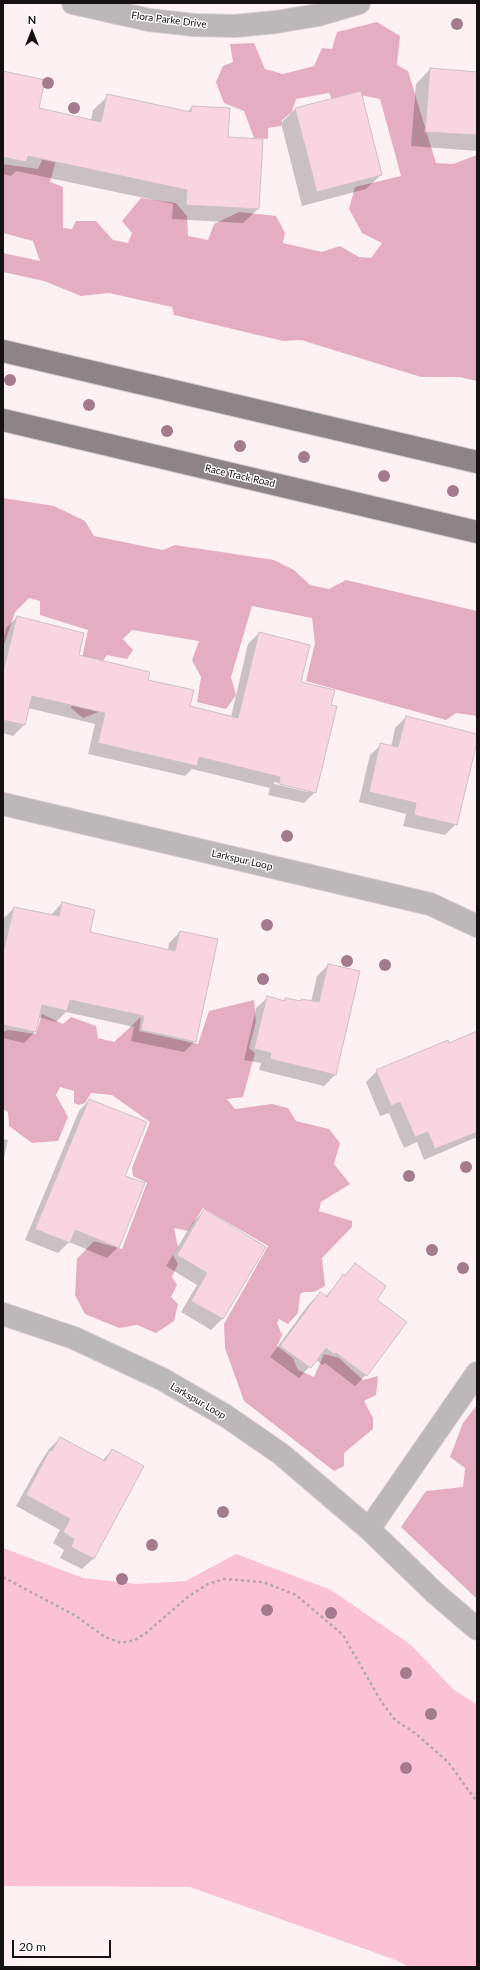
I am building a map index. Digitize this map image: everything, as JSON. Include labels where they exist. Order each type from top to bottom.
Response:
[{"type":"main road","points":[[3,350],[477,462]]},
{"type":"main road","name":"Race Track Road","points":[[3,420],[477,532]]},
{"type":"street","name":"Flora Parke Drive","points":[[73,3],[149,20],[194,25],[236,26],[290,20],[318,15],[359,3]]},
{"type":"street","name":"Larkspur Loop","points":[[3,804],[430,904],[477,926]]},
{"type":"street","name":"Larkspur Loop","points":[[3,1314],[74,1338],[162,1379],[219,1412],[281,1454],[369,1529],[435,1593],[477,1629]]},
{"type":"street","points":[[369,1529],[477,1373]]},
{"type":"path","points":[[3,1577],[76,1616],[105,1637],[122,1643],[135,1640],[146,1633],[189,1596],[208,1584],[224,1579],[264,1582],[296,1595],[343,1634],[381,1701],[395,1720],[416,1733],[448,1762],[477,1802]]},
{"type":"shaded area","points":[[377,22],[400,36],[397,65],[408,71],[436,163],[453,164],[477,155],[477,381],[459,377],[421,377],[301,340],[283,341],[174,315],[172,307],[109,293],[81,296],[44,281],[3,272],[3,253],[40,261],[33,241],[3,233],[3,164],[38,169],[45,154],[57,157],[50,182],[63,187],[63,228],[72,229],[76,221],[96,221],[113,240],[128,243],[132,233],[122,221],[141,198],[176,203],[187,216],[188,236],[208,240],[214,224],[239,212],[276,216],[285,233],[283,243],[322,252],[340,246],[359,257],[371,258],[382,243],[362,233],[349,209],[355,187],[401,176],[380,99],[350,93],[347,106],[336,108],[329,93],[296,99],[292,112],[282,120],[281,126],[268,128],[268,139],[254,138],[244,111],[224,103],[216,82],[223,66],[233,62],[230,44],[254,43],[265,69],[283,74],[314,66],[322,48],[332,49],[337,32]]},
{"type":"shaded area","points":[[3,498],[54,506],[85,521],[94,536],[163,550],[175,545],[274,560],[294,570],[310,585],[329,589],[346,580],[477,611],[477,716],[456,713],[446,720],[306,681],[315,643],[312,618],[252,606],[231,677],[236,695],[226,709],[197,702],[201,677],[192,660],[199,641],[132,630],[123,639],[133,650],[127,659],[107,655],[88,681],[101,711],[83,718],[71,708],[88,630],[40,615],[40,601],[29,598],[15,612],[3,648]]},
{"type":"shaded area","points":[[254,1000],[256,1022],[249,1048],[255,1053],[243,1097],[227,1099],[235,1109],[272,1104],[288,1108],[296,1121],[329,1129],[340,1143],[334,1164],[350,1184],[321,1202],[319,1211],[352,1221],[352,1227],[322,1258],[325,1286],[314,1292],[304,1292],[300,1294],[298,1313],[288,1324],[279,1319],[277,1323],[282,1335],[277,1346],[293,1358],[298,1370],[314,1377],[324,1354],[339,1358],[363,1380],[378,1376],[376,1395],[364,1401],[373,1418],[373,1429],[344,1453],[344,1466],[334,1471],[244,1401],[225,1348],[224,1324],[268,1246],[203,1208],[188,1231],[174,1228],[178,1247],[173,1255],[178,1264],[172,1277],[177,1285],[171,1297],[178,1304],[174,1321],[156,1333],[137,1325],[119,1328],[85,1314],[75,1295],[77,1259],[94,1241],[122,1249],[147,1183],[133,1176],[132,1168],[150,1122],[112,1095],[91,1093],[85,1103],[79,1105],[74,1103],[74,1091],[60,1087],[56,1095],[68,1117],[58,1141],[32,1143],[9,1126],[8,1112],[3,1109],[3,1032],[8,1030],[36,1034],[42,1014],[63,1024],[71,1017],[96,1026],[98,1038],[114,1042],[141,1017],[139,1031],[198,1044],[209,1011]]},
{"type":"shaded area","points":[[477,1405],[476,1598],[401,1527],[426,1491],[463,1487],[465,1468],[450,1457],[463,1423]]},
{"type":"shaded area","points":[[3,1548],[83,1578],[137,1584],[186,1581],[236,1554],[331,1590],[411,1645],[453,1689],[477,1705],[477,1967],[409,1967],[396,1960],[190,1887],[3,1886]]},
{"type":"building","points":[[430,68],[477,72],[477,135],[425,132]]},
{"type":"building","points":[[3,71],[45,80],[39,108],[101,122],[107,94],[191,112],[192,106],[230,108],[228,137],[263,139],[259,209],[186,205],[187,190],[28,156],[26,162],[3,157]]},
{"type":"building","points":[[361,91],[382,175],[317,192],[295,108]]},
{"type":"building","points":[[17,616],[84,633],[79,655],[150,672],[148,680],[194,690],[190,706],[238,718],[259,632],[310,645],[301,682],[335,690],[331,705],[337,706],[316,793],[279,784],[280,777],[199,757],[197,766],[98,743],[105,713],[32,696],[25,725],[3,720],[3,672]]},
{"type":"building","points":[[406,716],[477,734],[477,742],[457,825],[414,815],[416,803],[369,792],[380,743],[398,747]]},
{"type":"building","points":[[62,902],[95,910],[90,932],[175,951],[180,931],[218,939],[196,1042],[141,1030],[144,1016],[70,1000],[67,1011],[42,1005],[36,1032],[3,1025],[3,953],[14,907],[59,916]]},
{"type":"building","points":[[328,964],[360,971],[336,1075],[270,1059],[271,1053],[254,1049],[267,996],[285,1001],[285,998],[319,1002]]},
{"type":"building","points":[[477,1031],[477,1132],[435,1149],[428,1132],[415,1137],[400,1102],[391,1106],[376,1070],[448,1040],[449,1043]]},
{"type":"building","points":[[89,1099],[147,1122],[125,1176],[145,1183],[119,1248],[75,1230],[70,1243],[35,1229]]},
{"type":"building","points":[[204,1209],[266,1247],[223,1319],[191,1301],[207,1273],[177,1255]]},
{"type":"building","points":[[355,1263],[386,1286],[377,1300],[407,1322],[367,1376],[336,1353],[335,1355],[326,1348],[311,1368],[280,1346],[320,1292],[327,1297],[343,1274],[345,1276]]},
{"type":"building","points":[[60,1437],[105,1461],[112,1449],[144,1466],[94,1559],[71,1547],[74,1539],[63,1532],[70,1519],[26,1495],[50,1450],[52,1451]]}]
